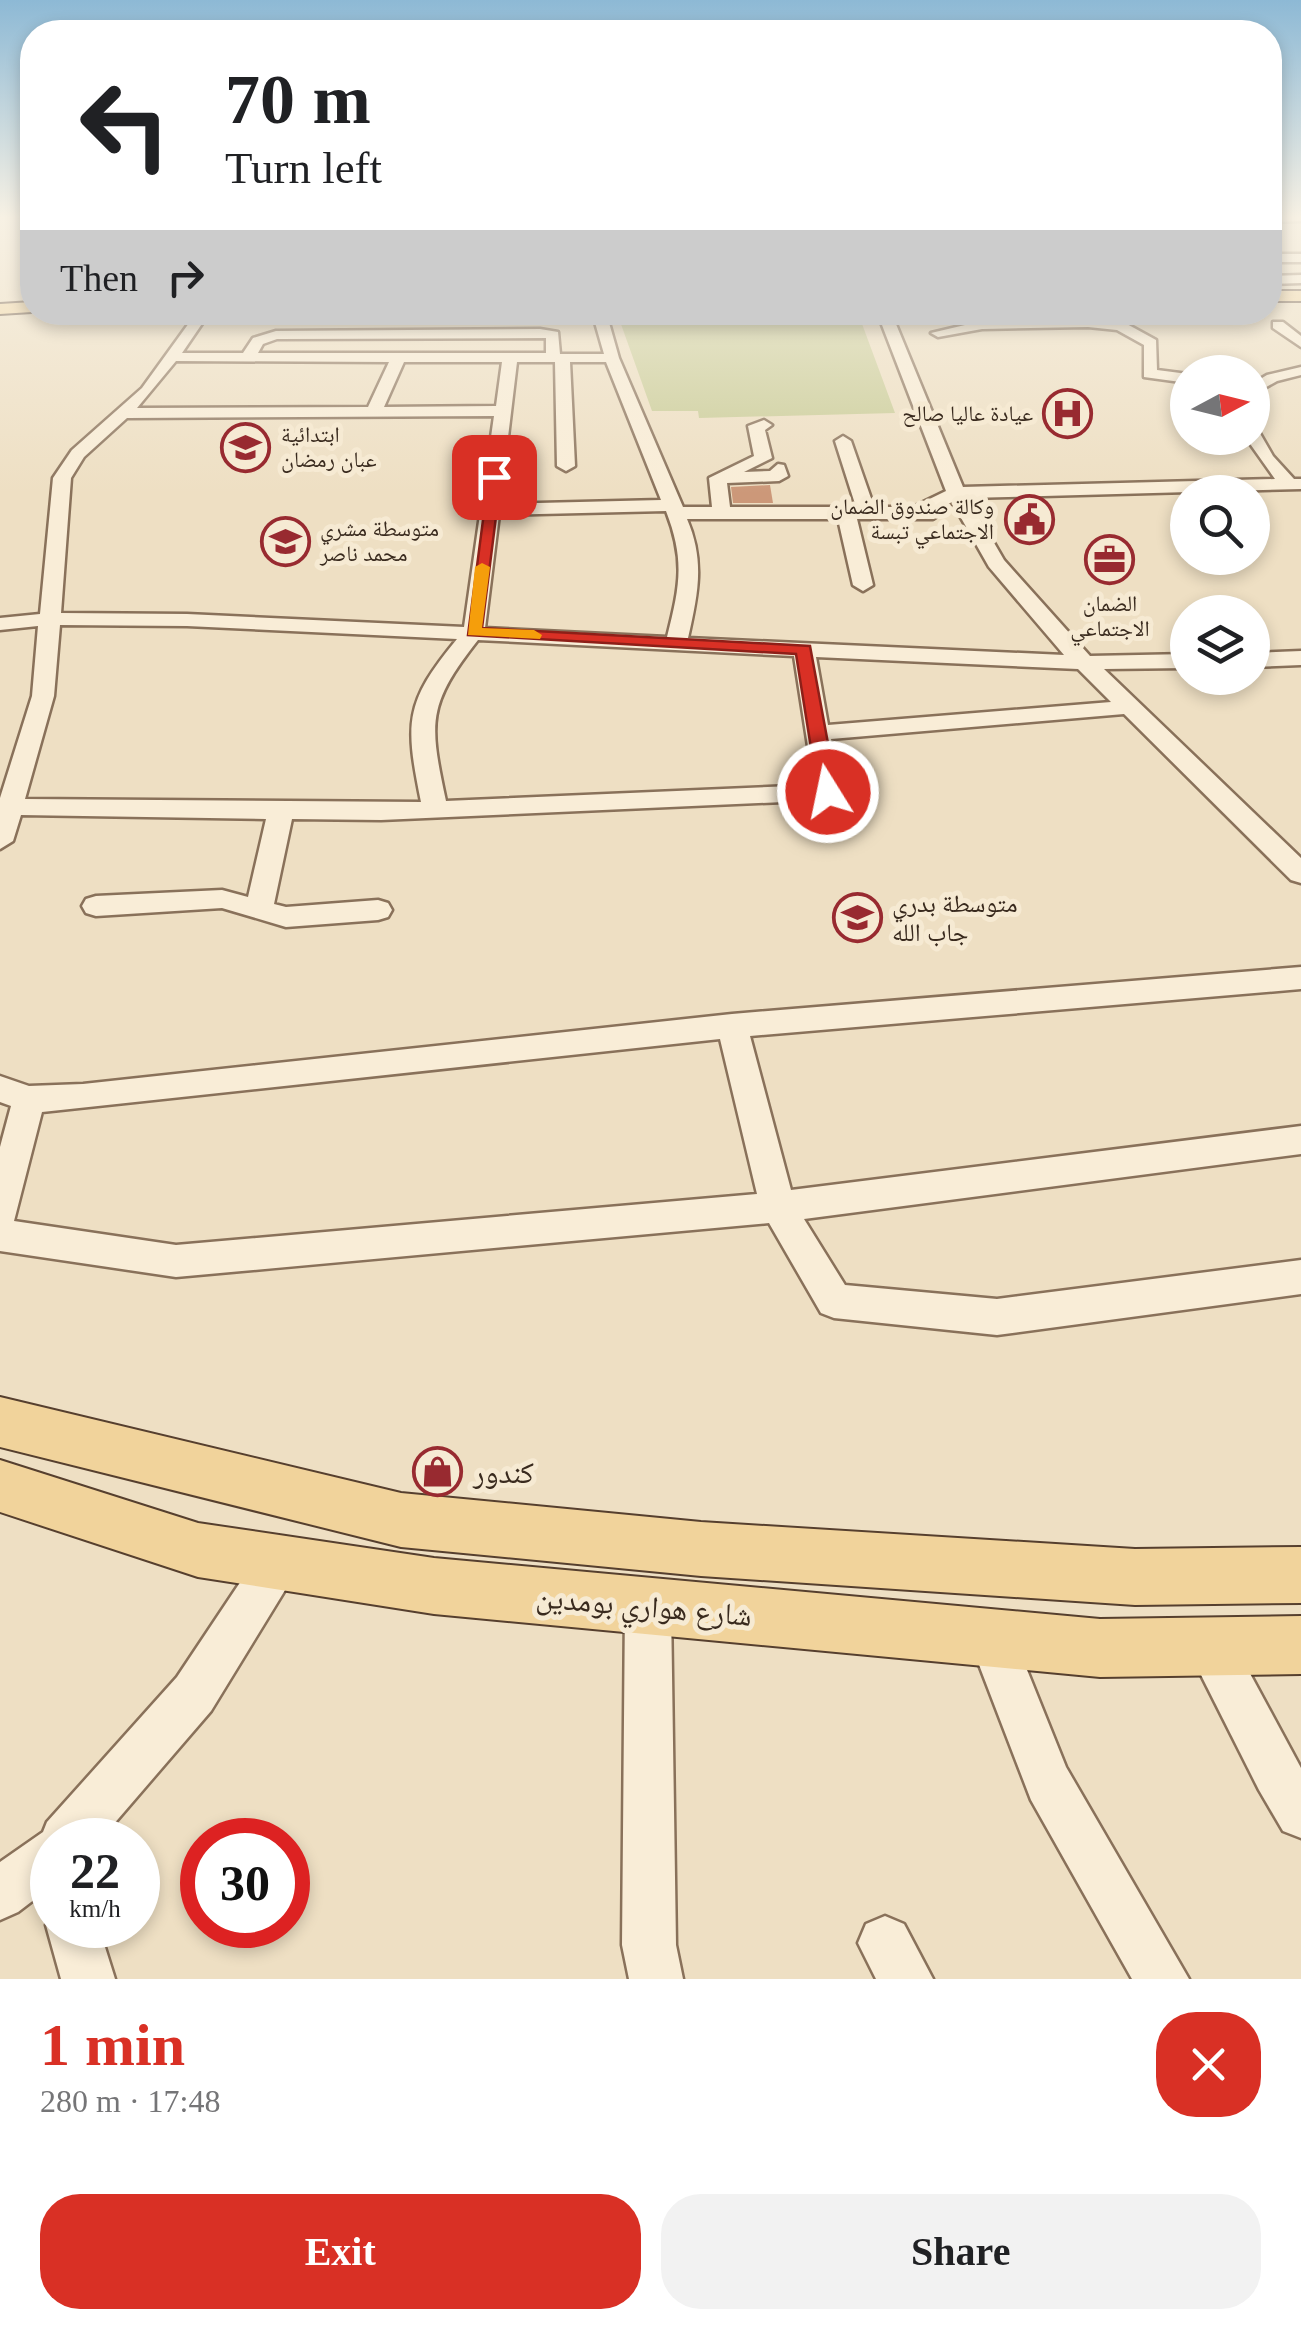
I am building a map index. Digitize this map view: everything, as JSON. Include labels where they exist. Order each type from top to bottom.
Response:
[{"type":"main road","points":[[0,1422],[418,1522],[701,1549],[1135,1577],[1301,1575]]},
{"type":"main road","name":"شارع هواري بومدين","points":[[0,1486],[198,1550],[434,1586],[1100,1648],[1301,1646]]},
{"type":"street","points":[[0,842],[5,806],[43,696],[62,478],[78,454],[126,413],[174,357],[195,325]]},
{"type":"street","points":[[603,325],[692,561],[676,643]]},
{"type":"street","points":[[889,325],[961,503],[1020,594],[1085,663],[1300,871]]},
{"type":"street","points":[[938,333],[982,325],[1120,326],[1152,344],[1150,374],[1170,376]]},
{"type":"street","points":[[1278,326],[1301,344]]},
{"type":"street","points":[[248,358],[258,341],[276,335],[552,336],[566,466]]},
{"type":"street","points":[[174,357],[248,358],[294,364],[398,358],[612,358]]},
{"type":"street","points":[[374,411],[398,358]]},
{"type":"street","points":[[435,810],[421,742],[425,708],[436,679],[474,632],[510,358]]},
{"type":"street","points":[[1270,379],[1301,372]]},
{"type":"street","points":[[126,413],[267,405],[374,411],[503,410]]},
{"type":"street","points":[[718,478],[763,458],[756,426],[764,426]]},
{"type":"street","points":[[843,441],[856,512],[862,584]]},
{"type":"street","points":[[1264,455],[1295,484]]},
{"type":"street","points":[[718,478],[779,476],[778,469]]},
{"type":"street","points":[[718,478],[722,513]]},
{"type":"street","points":[[490,510],[916,513],[961,503],[1295,484]]},
{"type":"street","points":[[0,624],[50,618],[474,632],[1085,663],[1170,662]]},
{"type":"street","points":[[5,806],[280,812],[435,810],[828,792],[804,650]]},
{"type":"street","points":[[1270,659],[1301,658]]},
{"type":"street","points":[[818,733],[1130,707]]},
{"type":"street","points":[[259,910],[280,812]]},
{"type":"street","points":[[96,906],[222,899],[286,917],[378,910]]},
{"type":"street","points":[[0,1213],[14,1094],[83,1097],[732,1026],[1301,978]]},
{"type":"street","points":[[732,1026],[778,1207],[834,1301],[996,1317],[1301,1276]]},
{"type":"street","points":[[0,1235],[176,1261],[778,1207],[1301,1140]]},
{"type":"street","points":[[86,1818],[194,1694],[279,1564]]},
{"type":"street","points":[[648,1608],[648,1945],[656,1979]]},
{"type":"street","points":[[990,1636],[1048,1783],[1162,1979]]},
{"type":"street","points":[[1211,1646],[1276,1773],[1301,1812]]},
{"type":"street","points":[[0,1894],[30,1871]]},
{"type":"street","points":[[79,1948],[88,1979]]},
{"type":"green space","points":[[621,325],[862,325],[895,413],[699,418],[698,411],[652,411]]},
{"type":"building","points":[[770,485],[773,503],[733,503],[731,487]]},
{"type":"slow traffic","points":[[482,567],[474,632],[534,635]]},
{"type":"place","name":"عيادة عاليا صالح","points":[[1068,413]]},
{"type":"place","name":"ابتدائية عبان رمضان","points":[[246,447]]},
{"type":"place","name":"وكالة صندوق الضمان الاجتماعي تبسة","points":[[1029,519]]},
{"type":"place","name":"متوسطة مشري محمد ناصر","points":[[285,541]]},
{"type":"place","name":"الضمان الاجتماعي","points":[[1110,559]]},
{"type":"place","name":"متوسطة بدري جاب الله","points":[[857,917]]},
{"type":"place","name":"كندور","points":[[438,1472]]},
{"type":"route","points":[[494,477],[474,632],[804,650],[828,792]]}]
